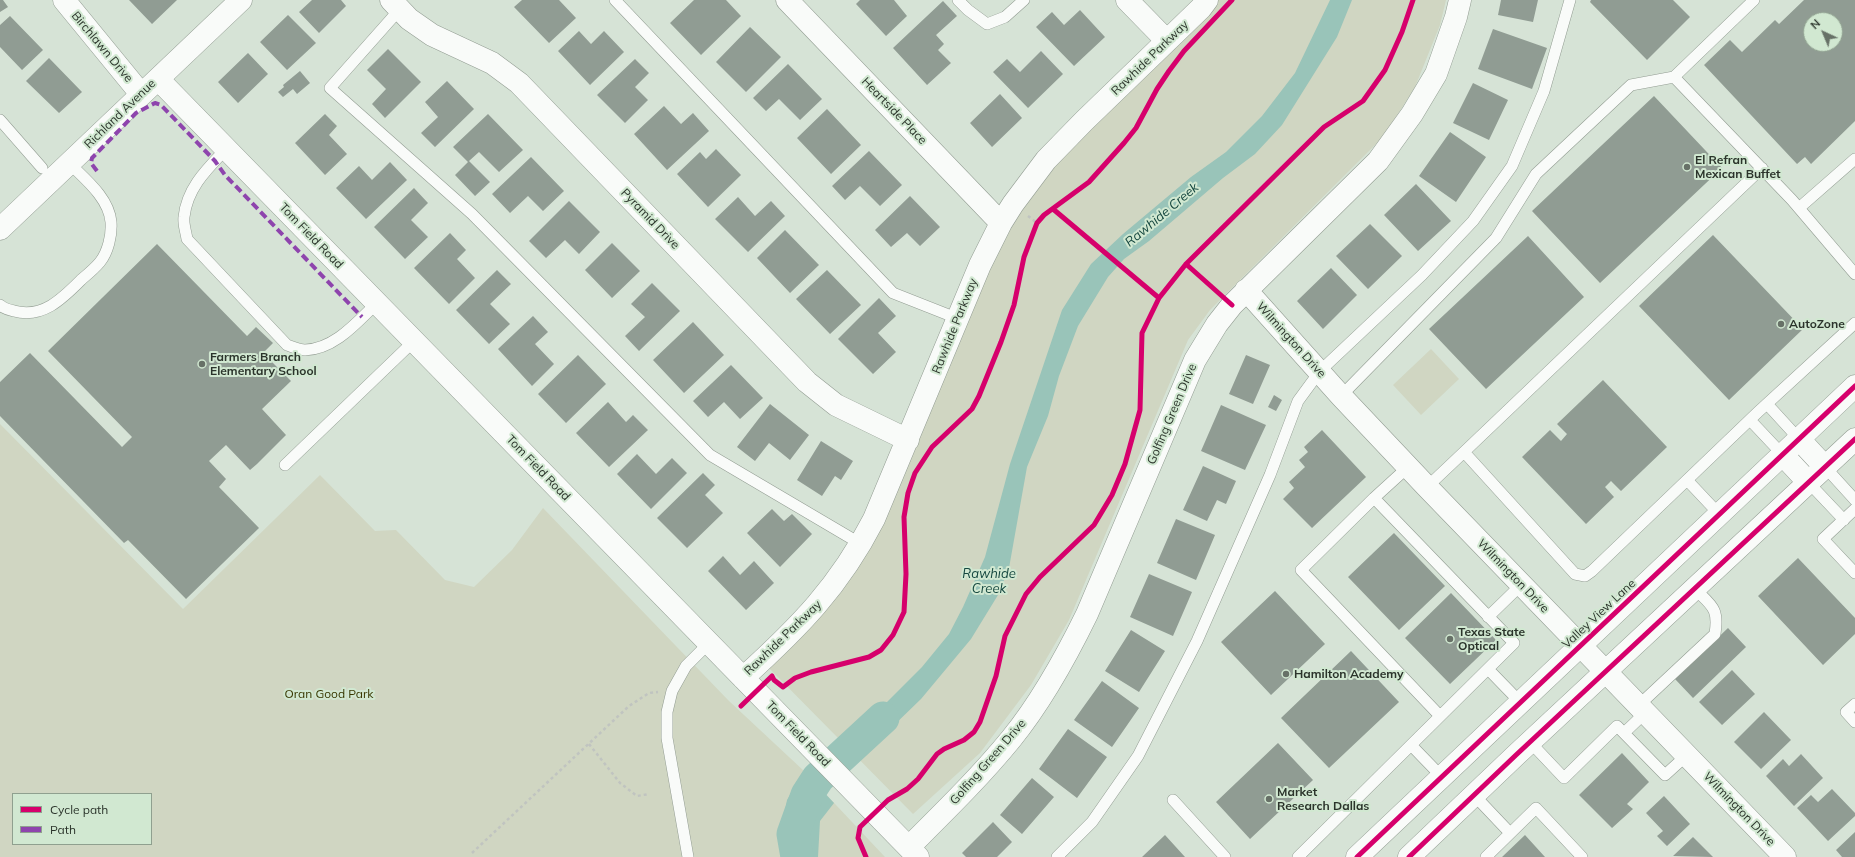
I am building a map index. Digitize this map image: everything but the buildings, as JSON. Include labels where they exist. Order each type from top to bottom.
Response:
[{"type":"street","name":"Birchlawn Drive","points":[[64,0],[141,94]]},
{"type":"street","name":"Heartside Place","points":[[787,0],[1001,223]]},
{"type":"street","points":[[1127,0],[1168,41]]},
{"type":"street","name":"Rawhide Parkway","points":[[743,678],[798,627],[822,601],[844,572],[861,544],[874,519],[908,440],[959,320],[980,265],[1001,223],[1013,204],[1046,160],[1084,121],[1168,41],[1207,0]]},
{"type":"street","name":"Golfing Green Drive","points":[[914,852],[1012,738],[1042,696],[1069,652],[1087,614],[1195,360],[1217,324],[1239,298],[1378,161],[1412,114],[1436,74],[1456,17],[1460,0]]},
{"type":"street","name":"Richland Avenue","points":[[0,229],[158,78],[232,3]]},
{"type":"street","name":"Pyramid Drive","points":[[395,5],[409,19],[432,35],[492,63],[519,84],[807,382],[836,405],[908,440]]},
{"type":"street","name":"Tom Field Road","points":[[158,78],[377,304],[914,852]]},
{"type":"street","name":"Wilmington Drive","points":[[1239,298],[1320,371],[1341,396],[1426,487],[1785,857]]},
{"type":"street","name":"Valley View Lane","points":[[1357,857],[1855,386]]},
{"type":"street","points":[[1799,439],[1825,467]]},
{"type":"street","points":[[1409,857],[1855,439]]},
{"type":"street","points":[[1782,454],[1809,483]]},
{"type":"lane","points":[[614,0],[893,293],[959,320]]},
{"type":"lane","points":[[958,0],[968,10],[988,24],[1005,17],[1024,0]]},
{"type":"lane","points":[[1057,857],[1092,822],[1138,756],[1197,641],[1270,475],[1298,401],[1320,371],[1342,352],[1438,259],[1473,220],[1512,166],[1544,91],[1570,0]]},
{"type":"lane","points":[[1341,396],[1496,238],[1536,174],[1631,85],[1674,78],[1754,0]]},
{"type":"lane","points":[[395,5],[330,88],[472,214],[710,455],[861,544]]},
{"type":"lane","points":[[1674,78],[1799,208],[1855,274]]},
{"type":"lane","points":[[0,120],[42,168]]},
{"type":"lane","points":[[226,149],[197,181],[187,199],[183,219],[187,239],[287,345],[304,350],[324,347],[344,334],[377,304]]},
{"type":"lane","points":[[1799,208],[1855,159]]},
{"type":"lane","points":[[0,305],[2,308],[21,313],[39,311],[60,301],[100,262],[110,241],[112,221],[104,202],[69,163]]},
{"type":"lane","points":[[1426,487],[1762,168]]},
{"type":"lane","points":[[1464,452],[1575,574],[1585,576],[1855,323]]},
{"type":"lane","points":[[285,465],[414,341]]},
{"type":"lane","points":[[1767,404],[1799,439]]},
{"type":"lane","points":[[1750,420],[1782,454]]},
{"type":"lane","points":[[1408,467],[1374,498],[1301,570],[1440,716]]},
{"type":"lane","points":[[1825,467],[1855,500]]},
{"type":"lane","points":[[1686,480],[1719,514]]},
{"type":"lane","points":[[1809,483],[1851,515],[1823,539],[1855,573]]},
{"type":"lane","points":[[1298,857],[1514,643],[1374,498]]},
{"type":"lane","points":[[1488,617],[1521,585]]},
{"type":"lane","points":[[1624,733],[1641,709],[1715,634],[1717,619],[1714,608],[1695,589]]},
{"type":"lane","points":[[688,857],[667,738],[667,712],[672,692],[686,666],[709,643]]},
{"type":"lane","points":[[1488,669],[1520,702]]},
{"type":"lane","points":[[1855,704],[1846,712],[1855,722]]},
{"type":"lane","points":[[1530,742],[1564,778],[1617,726],[1665,775],[1687,755]]},
{"type":"lane","points":[[1411,744],[1441,776]]},
{"type":"lane","points":[[1474,795],[1510,833]]},
{"type":"lane","points":[[1173,800],[1225,857]]},
{"type":"lane","points":[[1486,857],[1536,808],[1582,857]]},
{"type":"path","points":[[888,800],[907,789],[918,780],[937,754],[944,749],[964,740],[974,732],[980,722],[996,676],[1005,636],[1026,594],[1040,577],[1094,525],[1112,495],[1125,464],[1140,410],[1142,333],[1159,298],[1186,264],[1324,127],[1363,101],[1385,70],[1402,32],[1413,0]]},
{"type":"path","points":[[1058,205],[1050,211],[1159,298]]},
{"type":"path","points":[[1034,228],[1040,219]]},
{"type":"path","points":[[1186,264],[1239,298]]},
{"type":"path","points":[[472,853],[628,706],[649,693],[672,692]]},
{"type":"path","points":[[589,744],[620,783],[636,796],[649,794]]},
{"type":"green space","points":[[1211,0],[1446,0],[1440,25],[1415,87],[1384,136],[1210,310],[1188,340],[1069,620],[1031,685],[980,753],[913,814],[765,664],[832,596],[1004,226],[1049,164]]},
{"type":"green space","points":[[1431,349],[1459,379],[1421,415],[1393,385]]},
{"type":"green space","name":"Oran Good Park","points":[[0,424],[183,609],[320,475],[375,531],[396,530],[445,580],[474,587],[512,550],[543,508],[729,701],[804,771],[885,857],[0,857]]},
{"type":"water","name":"Rawhide Creek","points":[[1330,0],[1352,0],[1337,37],[1282,125],[1255,154],[1223,178],[1149,241],[1124,259],[1108,277],[1078,326],[1059,376],[1048,416],[1027,467],[1009,568],[998,595],[971,639],[921,699],[859,759],[840,740],[878,711],[922,667],[949,634],[963,607],[985,557],[1010,464],[1062,310],[1091,264],[1123,234],[1191,177],[1226,152],[1262,116],[1295,73]]},
{"type":"water","points":[[804,771],[834,803],[820,821],[818,857],[784,857],[783,822],[787,800]]},
{"type":"waterway","name":"Rawhide Creek","points":[[797,857],[793,834],[807,795],[818,778],[883,718]]},
{"type":"marked path","points":[[97,171],[91,163],[92,158],[136,113],[155,103],[161,105],[215,161],[225,175],[362,317]]},
{"type":"cycle path","points":[[741,706],[772,676],[774,680],[783,687],[795,678],[811,672],[869,657],[881,650],[893,635],[904,612],[906,574],[904,517],[908,493],[915,473],[932,447],[972,409],[979,396],[1014,305],[1024,257],[1037,223],[1044,215],[1089,182],[1124,143],[1136,128],[1157,89],[1184,51],[1232,0]]},
{"type":"cycle path","points":[[866,857],[858,838],[860,827],[888,800],[907,789],[918,779],[937,754],[944,749],[964,740],[974,732],[980,722],[996,676],[1005,636],[1026,594],[1040,577],[1094,525],[1112,495],[1125,464],[1140,410],[1142,333],[1159,298],[1186,264],[1324,127],[1363,101],[1385,70],[1402,32],[1413,0]]},
{"type":"cycle path","points":[[1053,209],[1159,298]]},
{"type":"cycle path","points":[[1186,264],[1232,305]]},
{"type":"cycle path","points":[[1357,857],[1855,386]]},
{"type":"cycle path","points":[[1409,857],[1516,755],[1855,439]]},
{"type":"place","name":"El Refran Mexican Buffet","points":[[1687,167]]},
{"type":"place","name":"AutoZone","points":[[1781,324]]},
{"type":"place","name":"Farmers Branch Elementary School","points":[[202,364]]},
{"type":"place","name":"Texas State Optical","points":[[1450,639]]},
{"type":"place","name":"Hamilton Academy","points":[[1286,674]]},
{"type":"place","name":"Market Research Dallas","points":[[1269,799]]}]
